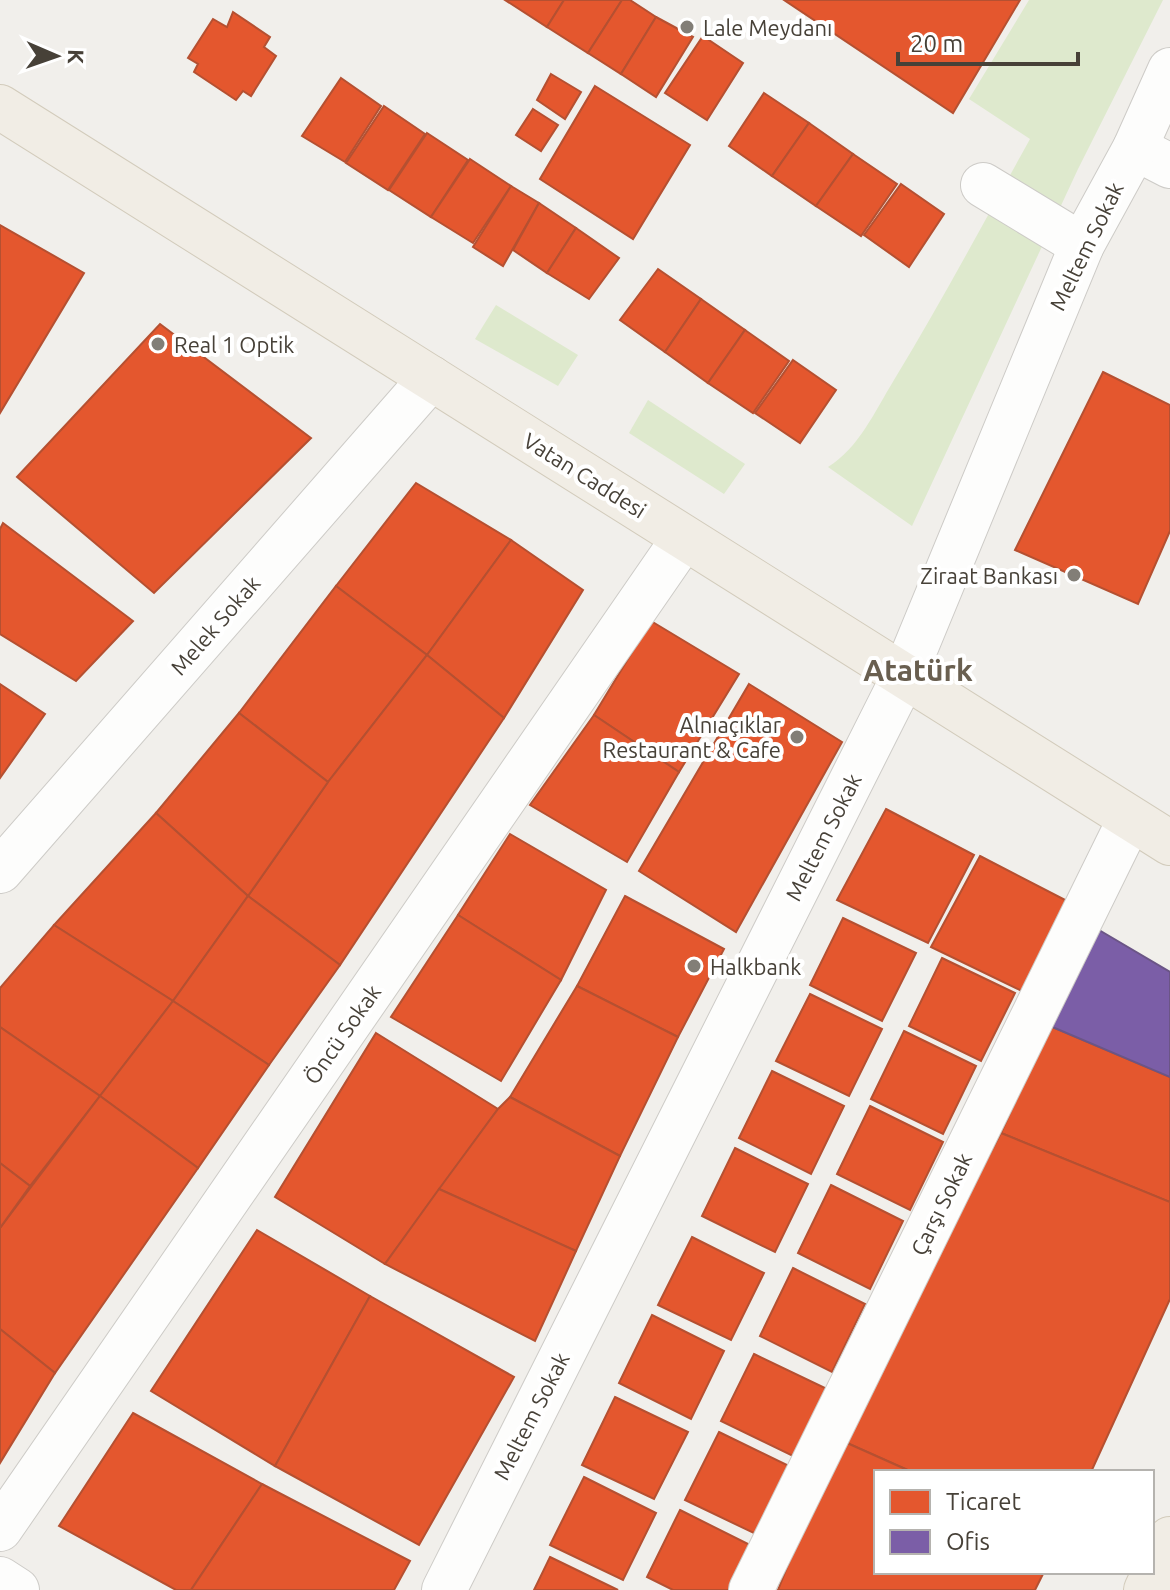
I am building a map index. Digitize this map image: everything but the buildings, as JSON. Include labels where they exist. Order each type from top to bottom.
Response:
[{"type":"main road","name":"Vatan Caddesi","points":[[0,107],[1170,843]]},
{"type":"main road","points":[[1154,1573],[1170,1539]]},
{"type":"street","name":"Meltem Sokak","points":[[444,1590],[904,676],[1082,245],[1152,157],[1170,70]]},
{"type":"street","points":[[983,185],[1082,245]]},
{"type":"street","name":"Melek Sokak","points":[[0,871],[431,378]]},
{"type":"street","name":"Öncü Sokak","points":[[0,1529],[684,538]]},
{"type":"street","name":"Çarşı Sokak","points":[[751,1590],[1130,819]]},
{"type":"street","points":[[0,1579],[17,1590]]},
{"type":"green space","points":[[1029,0],[1163,0],[1078,169],[912,526],[828,467],[849,450],[873,416],[1030,139],[969,99]]},
{"type":"green space","points":[[496,305],[578,355],[558,386],[475,339]]},
{"type":"green space","points":[[648,400],[745,464],[724,494],[629,433]]},
{"type":"place","name":"Lale Meydanı","points":[[687,27]]},
{"type":"place","name":"Real 1 Optik","points":[[158,344]]},
{"type":"place","name":"Ziraat Bankası","points":[[1074,575]]},
{"type":"place","name":"Alnıaçıklar Restaurant & Cafe","points":[[797,737]]},
{"type":"place","name":"Halkbank","points":[[694,966]]},
{"type":"district","name":"Atatürk","points":[[918,670]]}]
